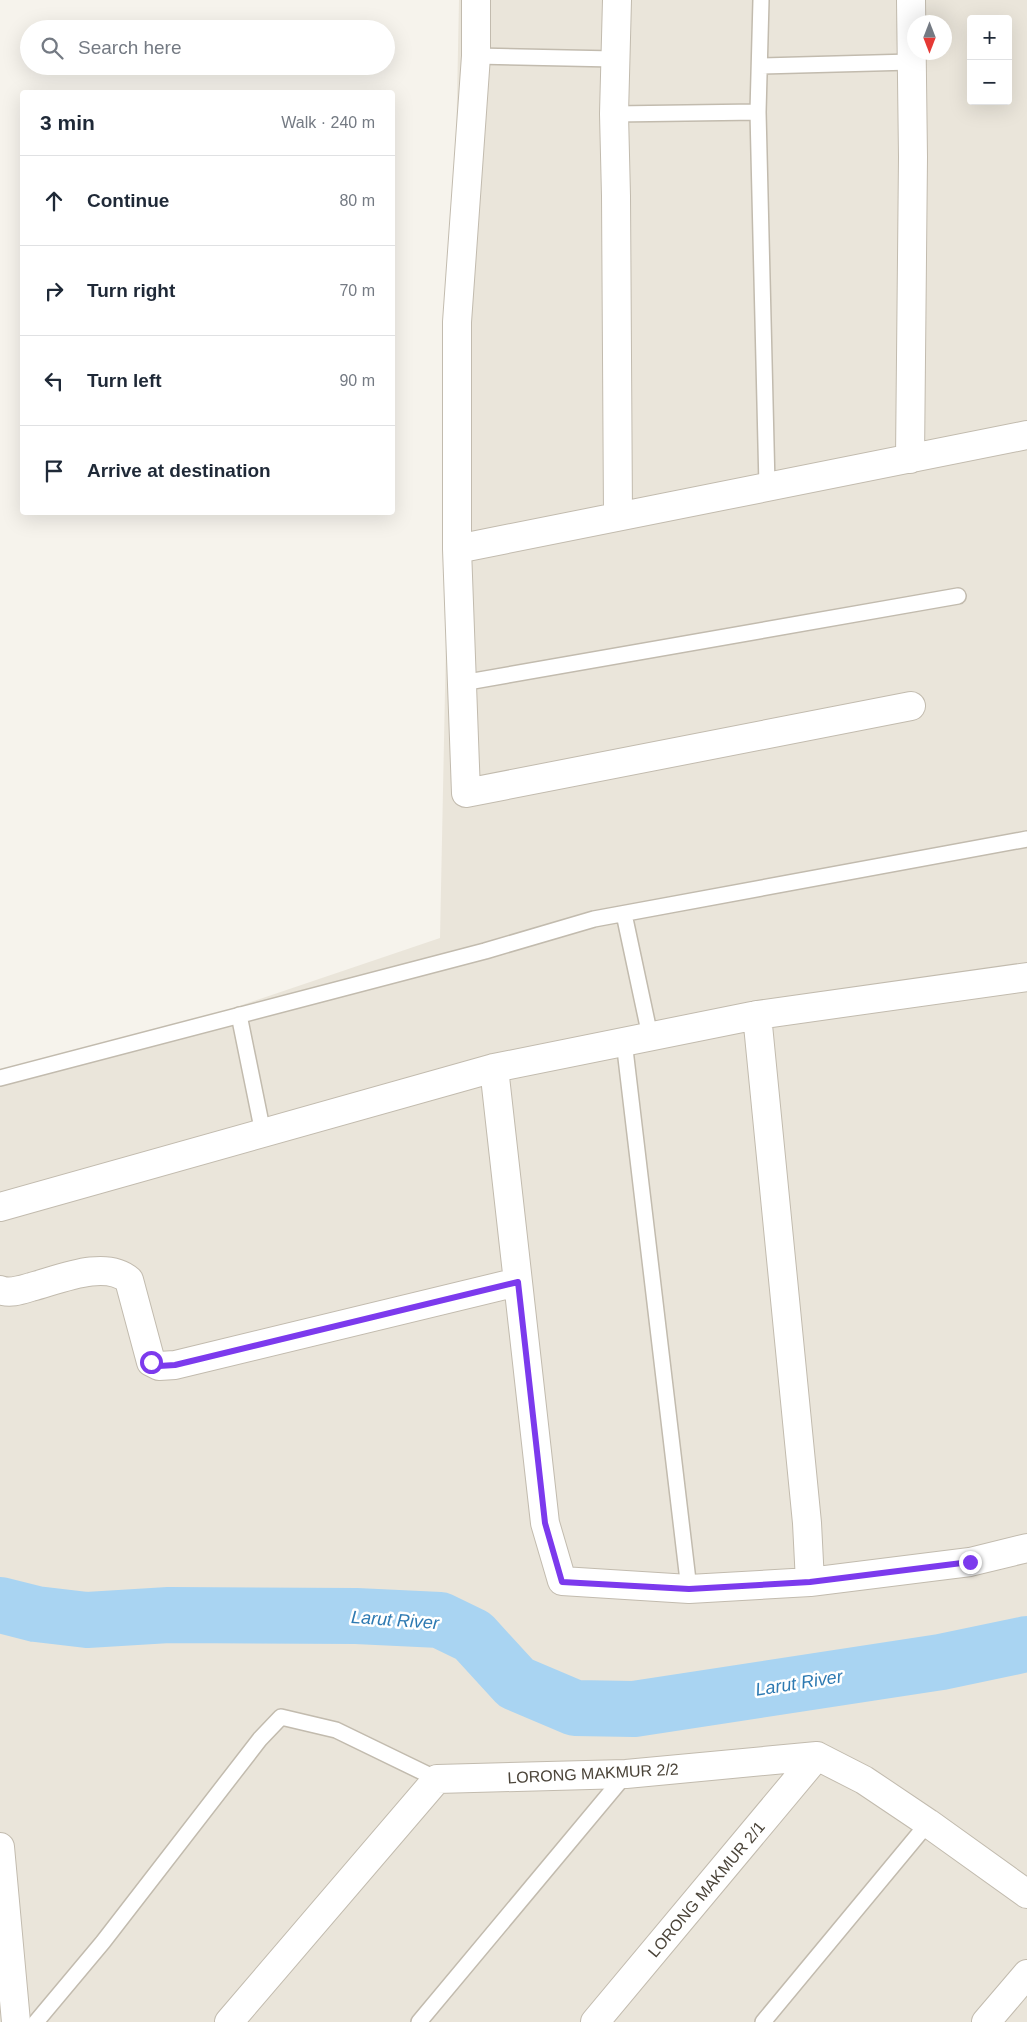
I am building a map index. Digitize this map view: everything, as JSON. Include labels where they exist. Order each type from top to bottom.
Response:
[{"type":"street","points":[[476,0],[476,56],[457,322],[458,549],[466,793],[911,706]]},
{"type":"street","points":[[616,0],[614,114],[618,516]]},
{"type":"street","points":[[910,459],[913,167],[911,0]]},
{"type":"street","points":[[458,549],[1027,435]]},
{"type":"street","points":[[0,1207],[494,1068],[757,1015],[1027,977]]},
{"type":"street","points":[[757,1015],[807,1524],[810,1582]]},
{"type":"street","points":[[494,1068],[545,1523],[562,1582],[689,1589],[810,1582],[970,1562],[1027,1548]]},
{"type":"street","points":[[0,1290],[15,1291],[90,1271],[107,1270],[121,1273],[129,1280],[151,1362],[159,1366],[175,1365],[518,1282]]},
{"type":"street","points":[[817,1756],[864,1780],[1027,1894]]},
{"type":"street","name":"LORONG MAKMUR 2/2","points":[[437,1779],[626,1774],[817,1756]]},
{"type":"street","name":"LORONG MAKMUR 2/1","points":[[595,2022],[817,1756]]},
{"type":"street","points":[[230,2022],[437,1779]]},
{"type":"street","points":[[0,1847],[16,2022]]},
{"type":"street","points":[[986,2022],[1027,1974]]},
{"type":"lane","points":[[761,0],[758,112],[768,486]]},
{"type":"lane","points":[[476,56],[614,59]]},
{"type":"lane","points":[[760,66],[911,62]]},
{"type":"lane","points":[[614,114],[758,112]]},
{"type":"lane","points":[[462,683],[958,596]]},
{"type":"lane","points":[[0,1078],[485,951],[594,919],[1027,839]]},
{"type":"lane","points":[[624,914],[689,1589]]},
{"type":"lane","points":[[239,1015],[263,1133]]},
{"type":"lane","points":[[36,2022],[103,1942],[260,1739],[281,1717],[336,1730],[437,1779]]},
{"type":"lane","points":[[419,2022],[626,1774]]},
{"type":"lane","points":[[763,2022],[928,1823]]},
{"type":"shaded area","points":[[459,0],[1027,0],[1027,2022],[0,2022],[0,1087],[440,938]]},
{"type":"waterway","name":"Larut River","points":[[0,1605],[36,1614],[87,1620],[169,1615],[356,1616],[440,1620],[473,1636],[516,1683],[575,1708],[634,1709],[941,1662],[1027,1644]]},
{"type":"route","points":[[151,1362],[159,1366],[175,1365],[518,1282],[545,1523],[562,1582],[608,1583],[689,1589],[810,1582],[970,1562]]}]
